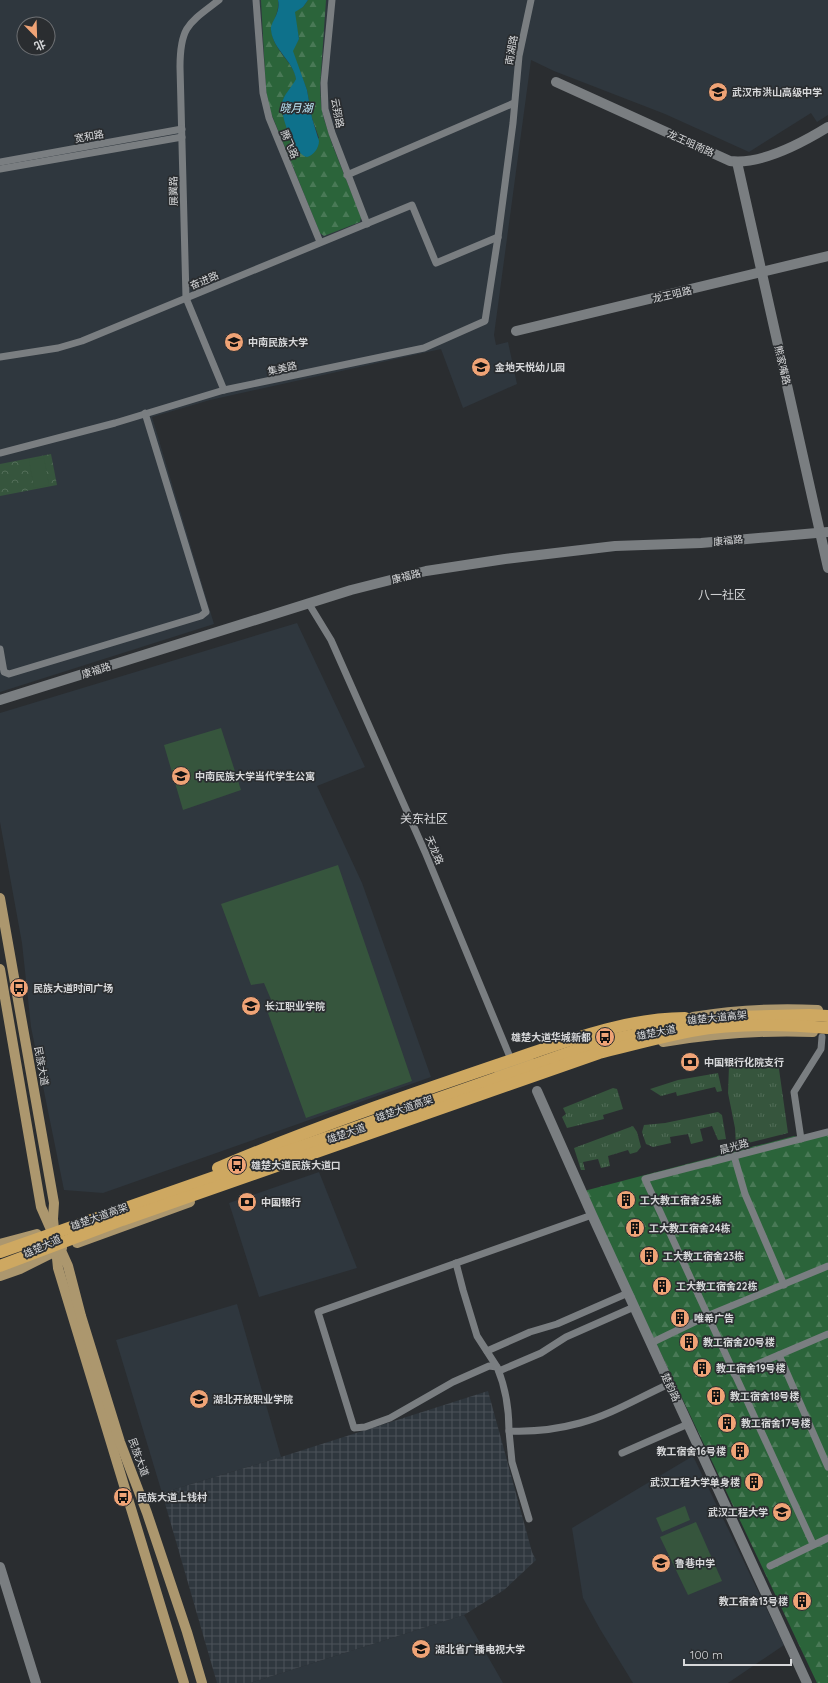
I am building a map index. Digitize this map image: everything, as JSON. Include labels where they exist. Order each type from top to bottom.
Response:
[{"type":"highway","name":"雄楚大道高架","points":[[0,1252],[597,1043],[686,1023],[738,1017],[828,1015]]},
{"type":"highway","points":[[185,1182],[273,1145],[407,1095],[624,1024],[670,1018],[738,1017]]},
{"type":"highway","name":"雄楚大道高架","points":[[0,1266],[152,1210],[599,1053],[648,1040],[693,1031],[750,1025],[796,1025],[826,1032]]},
{"type":"main road","name":"民族大道","points":[[0,898],[54,1203],[53,1218],[54,1233],[58,1250],[58,1268],[184,1683]]},
{"type":"main road","name":"民族大道","points":[[0,969],[41,1207],[54,1233]]},
{"type":"main road","name":"雄楚大道","points":[[0,1244],[54,1233],[185,1182],[599,1037],[645,1025],[726,1011],[788,1008],[828,1010]]},
{"type":"main road","points":[[826,1032],[824,1019],[828,1015]]},
{"type":"main road","name":"雄楚大道","points":[[0,1276],[20,1269],[58,1250],[321,1155],[604,1056],[643,1046],[696,1037],[760,1032],[826,1032]]},
{"type":"main road","name":"民族大道","points":[[58,1250],[68,1266],[120,1442],[147,1513],[187,1632],[202,1683]]},
{"type":"street","name":"展翼路","points":[[219,0],[192,22],[182,38],[180,52],[186,298],[224,390]]},
{"type":"street","name":"腾飞路","points":[[256,0],[263,94],[267,112],[272,129],[320,242]]},
{"type":"street","name":"云翔路","points":[[332,0],[324,84],[324,101],[329,125],[367,224]]},
{"type":"street","name":"南湖路","points":[[498,237],[519,56],[531,0]]},
{"type":"street","name":"龙王咀南路","points":[[556,82],[730,161],[738,162],[766,156],[803,141],[828,126]]},
{"type":"street","points":[[347,175],[514,103]]},
{"type":"street","name":"宽和路","points":[[0,162],[182,129]]},
{"type":"street","name":"宽和路","points":[[0,169],[182,137]]},
{"type":"street","name":"熊家嘴路","points":[[738,162],[762,273],[824,533],[828,568]]},
{"type":"street","name":"奋进路","points":[[0,357],[58,348],[82,341],[412,205],[436,263],[498,237]]},
{"type":"street","name":"集美路","points":[[0,453],[115,423],[224,390],[424,348],[485,321],[498,237]]},
{"type":"street","name":"龙王咀路","points":[[516,331],[828,256]]},
{"type":"street","points":[[0,649],[4,672],[9,674],[201,616],[206,612],[145,413]]},
{"type":"street","name":"康福路","points":[[0,700],[351,590],[426,571],[505,559],[615,546],[701,543],[824,533]]},
{"type":"street","name":"天龙路","points":[[309,604],[331,640],[418,837],[513,1066]]},
{"type":"street","points":[[801,1139],[794,1092],[825,1049],[826,1032]]},
{"type":"street","name":"楚韵路","points":[[537,1091],[650,1343],[807,1683]]},
{"type":"street","name":"晨光路","points":[[707,1316],[645,1179],[828,1132]]},
{"type":"street","points":[[734,1156],[745,1194],[784,1285]]},
{"type":"street","points":[[592,1215],[318,1312],[354,1428],[364,1427],[390,1418],[453,1382],[489,1366],[498,1369],[541,1353],[566,1337],[634,1307]]},
{"type":"street","points":[[456,1263],[477,1336],[498,1369],[509,1415],[512,1462],[529,1519]]},
{"type":"street","points":[[650,1343],[707,1316],[828,1266]]},
{"type":"street","points":[[486,1351],[530,1332],[557,1324],[628,1293]]},
{"type":"street","points":[[707,1316],[813,1544]]},
{"type":"street","points":[[734,1374],[828,1334]]},
{"type":"street","points":[[779,1355],[828,1467]]},
{"type":"street","points":[[510,1431],[521,1432],[579,1423],[600,1416],[669,1384]]},
{"type":"street","points":[[622,1453],[688,1424]]},
{"type":"street","points":[[770,1566],[828,1538]]},
{"type":"street","points":[[0,1567],[36,1683]]},
{"type":"shaded area","name":"中南民族大学","points":[[0,0],[828,0],[828,115],[817,122],[811,113],[749,152],[665,114],[554,71],[531,60],[494,335],[496,345],[508,342],[517,384],[463,408],[441,349],[210,400],[152,417],[214,624],[0,692]]},
{"type":"shaded area","points":[[297,623],[365,767],[317,786],[362,883],[431,1077],[103,1193],[64,1190],[31,1027],[22,943],[0,822],[0,713]]},
{"type":"shaded area","points":[[319,1172],[357,1268],[259,1297],[229,1203]]},
{"type":"shaded area","name":"湖北开放职业学院","points":[[237,1304],[281,1457],[162,1493],[116,1340]]},
{"type":"shaded area","points":[[488,1391],[532,1552],[536,1560],[504,1590],[464,1615],[250,1683],[217,1683],[162,1493]]},
{"type":"shaded area","name":"鲁巷中学","points":[[693,1456],[784,1645],[728,1683],[633,1683],[583,1598],[572,1528]]},
{"type":"shaded area","name":"湖北省广播电视大学","points":[[464,1615],[503,1683],[250,1683]]},
{"type":"green space","points":[[261,0],[278,0],[272,33],[275,43],[295,73],[296,81],[284,98],[283,109],[286,123],[296,148],[319,138],[312,118],[307,90],[293,55],[293,48],[299,39],[294,14],[295,11],[303,7],[308,0],[326,0],[320,87],[321,104],[323,116],[332,144],[361,217],[360,222],[324,236],[320,233],[269,108],[266,90]]},
{"type":"green space","points":[[51,454],[57,485],[0,496],[0,464]]},
{"type":"green space","points":[[44,458],[49,485],[34,488],[29,460]]},
{"type":"green space","points":[[221,728],[241,790],[183,810],[164,745]]},
{"type":"green space","points":[[338,865],[412,1081],[306,1118],[268,1013],[275,1009],[264,983],[251,985],[221,904]]},
{"type":"green space","points":[[778,1062],[788,1133],[736,1146],[735,1128],[728,1093],[729,1066]]},
{"type":"green space","points":[[718,1073],[722,1091],[717,1092],[715,1087],[677,1096],[676,1092],[661,1096],[650,1089],[678,1080]]},
{"type":"green space","points":[[613,1088],[617,1089],[623,1109],[603,1115],[604,1119],[567,1128],[562,1117],[566,1114],[563,1108]]},
{"type":"green space","points":[[718,1112],[722,1115],[726,1139],[718,1140],[712,1126],[700,1129],[703,1141],[691,1144],[688,1134],[670,1137],[671,1143],[653,1147],[646,1144],[642,1132],[644,1125],[665,1123]]},
{"type":"green space","points":[[633,1126],[637,1132],[641,1147],[637,1152],[630,1154],[628,1150],[608,1156],[610,1166],[601,1168],[598,1159],[583,1162],[585,1170],[581,1170],[574,1148]]},
{"type":"green space","name":"武汉工程大学","points":[[828,1132],[828,1683],[817,1683],[584,1191],[794,1136],[801,1139]]},
{"type":"green space","points":[[685,1506],[690,1520],[662,1532],[656,1518]]},
{"type":"green space","points":[[696,1522],[722,1581],[688,1595],[660,1537]]},
{"type":"water","name":"晓月湖","points":[[278,0],[308,0],[303,7],[295,12],[299,39],[293,51],[307,90],[312,118],[319,141],[315,151],[307,157],[302,155],[297,149],[289,134],[283,116],[283,100],[296,79],[291,66],[275,43],[271,30],[277,14],[279,5]]},
{"type":"place","name":"武汉市洪山高级中学","points":[[718,92]]},
{"type":"place","name":"中南民族大学","points":[[234,342]]},
{"type":"place","name":"金地天悦幼儿园","points":[[481,367]]},
{"type":"place","name":"中南民族大学当代学生公寓","points":[[181,776]]},
{"type":"place","name":"民族大道时间广场","points":[[19,988]]},
{"type":"place","name":"长江职业学院","points":[[251,1006]]},
{"type":"place","name":"雄楚大道华城新都","points":[[605,1037]]},
{"type":"place","name":"中国银行化院支行","points":[[690,1062]]},
{"type":"place","name":"雄楚大道民族大道口","points":[[237,1165]]},
{"type":"place","name":"工大教工宿舍25栋","points":[[626,1200]]},
{"type":"place","name":"中国银行","points":[[247,1202]]},
{"type":"place","name":"工大教工宿舍24栋","points":[[635,1228]]},
{"type":"place","name":"工大教工宿舍23栋","points":[[649,1256]]},
{"type":"place","name":"工大教工宿舍22栋","points":[[662,1286]]},
{"type":"place","name":"唯希广告","points":[[680,1318]]},
{"type":"place","name":"教工宿舍20号楼","points":[[689,1342]]},
{"type":"place","name":"教工宿舍19号楼","points":[[702,1368]]},
{"type":"place","name":"教工宿舍18号楼","points":[[716,1396]]},
{"type":"place","name":"湖北开放职业学院","points":[[199,1399]]},
{"type":"place","name":"教工宿舍17号楼","points":[[727,1423]]},
{"type":"place","name":"教工宿舍16号楼","points":[[740,1451]]},
{"type":"place","name":"武汉工程大学单身楼","points":[[754,1482]]},
{"type":"place","name":"民族大道上钱村","points":[[123,1497]]},
{"type":"place","name":"武汉工程大学","points":[[782,1512]]},
{"type":"place","name":"鲁巷中学","points":[[661,1563]]},
{"type":"place","name":"教工宿舍13号楼","points":[[802,1601]]},
{"type":"place","name":"湖北省广播电视大学","points":[[421,1649]]},
{"type":"district","name":"八一社区","points":[[722,595]]},
{"type":"district","name":"关东社区","points":[[424,819]]}]
